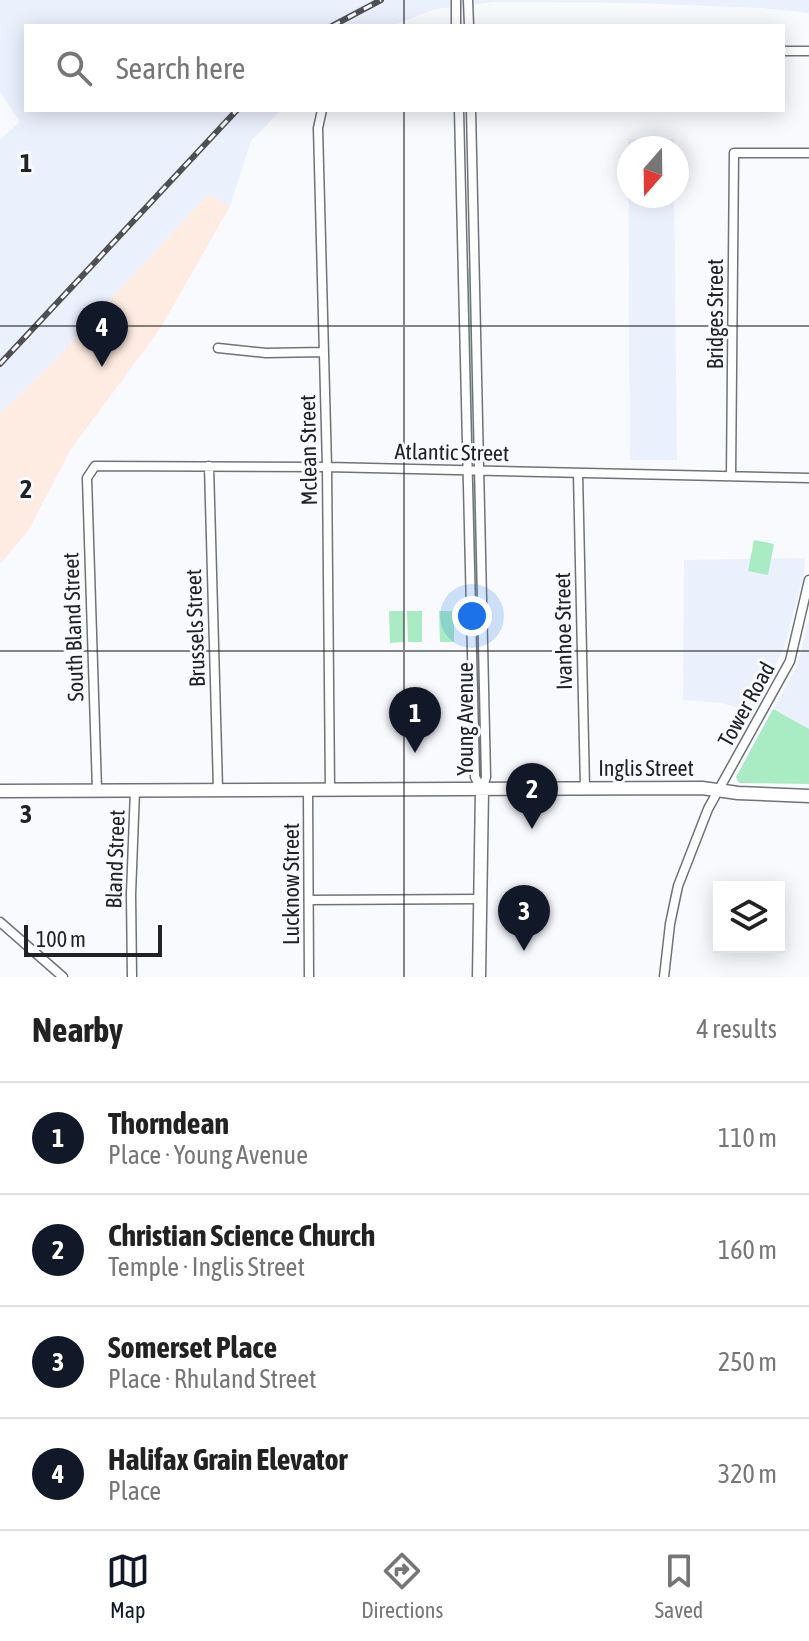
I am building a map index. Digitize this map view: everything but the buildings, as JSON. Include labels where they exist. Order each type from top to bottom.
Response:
[{"type":"street","points":[[456,0],[456,24]]},
{"type":"street","points":[[468,0],[469,24]]},
{"type":"street","points":[[785,51],[809,51]]},
{"type":"street","name":"Mclean Street","points":[[322,112],[318,128],[327,467],[330,790]]},
{"type":"street","name":"Young Avenue","points":[[459,112],[475,777],[482,790]]},
{"type":"street","name":"Young Avenue","points":[[471,112],[486,777],[482,790]]},
{"type":"street","name":"Bridges Street","points":[[731,476],[734,153],[809,153]]},
{"type":"street","points":[[464,260],[475,259]]},
{"type":"street","points":[[218,348],[266,353],[324,352]]},
{"type":"street","name":"Atlantic Street","points":[[95,466],[327,467],[809,478]]},
{"type":"street","name":"South Bland Street","points":[[95,466],[87,478],[97,790]]},
{"type":"street","name":"Brussels Street","points":[[209,466],[218,789]]},
{"type":"street","name":"Ivanhoe Street","points":[[578,473],[585,788]]},
{"type":"street","name":"Tower Road","points":[[664,977],[678,886],[718,791],[790,661],[809,580]]},
{"type":"street","name":"Inglis Street","points":[[0,791],[702,788],[809,796]]},
{"type":"street","name":"Bland Street","points":[[132,977],[135,790]]},
{"type":"street","name":"Lucknow Street","points":[[308,790],[309,977]]},
{"type":"street","points":[[479,977],[482,790]]},
{"type":"street","points":[[309,900],[481,899]]},
{"type":"street","points":[[0,922],[63,977]]},
{"type":"shaded area","points":[[0,0],[809,0],[809,13],[634,3],[494,2],[435,9],[396,24],[24,24],[24,112],[279,112],[251,141],[230,206],[208,194],[47,368],[0,413],[0,139],[20,122],[0,92]]},
{"type":"shaded area","points":[[208,194],[230,206],[160,329],[71,449],[28,531],[0,564],[0,413],[47,368]]},
{"type":"shaded area","points":[[628,208],[674,208],[677,460],[630,460]]},
{"type":"shaded area","points":[[805,558],[804,574],[784,648],[750,712],[722,703],[683,700],[684,560]]},
{"type":"shaded area","points":[[809,620],[809,784],[739,783],[736,777],[797,666]]},
{"type":"green space","points":[[467,268],[470,268],[473,459],[472,458]]},
{"type":"green space","points":[[475,483],[481,778],[479,777]]},
{"type":"green space","points":[[754,540],[774,544],[768,575],[748,571]]},
{"type":"green space","points":[[389,611],[404,611],[404,642],[390,643]]},
{"type":"green space","points":[[407,611],[422,611],[422,642],[408,642]]},
{"type":"green space","points":[[439,611],[454,611],[454,642],[440,642]]},
{"type":"green space","points":[[773,709],[809,729],[809,784],[739,783],[736,777]]},
{"type":"railway","points":[[336,24],[381,0]]},
{"type":"railway","points":[[0,364],[235,112]]},
{"type":"place","name":"Halifax Grain Elevator","points":[[102,367]]},
{"type":"place","name":"Thorndean","points":[[415,753]]},
{"type":"place","name":"Christian Science Church","points":[[532,829]]},
{"type":"place","name":"Somerset Place","points":[[524,951]]}]
